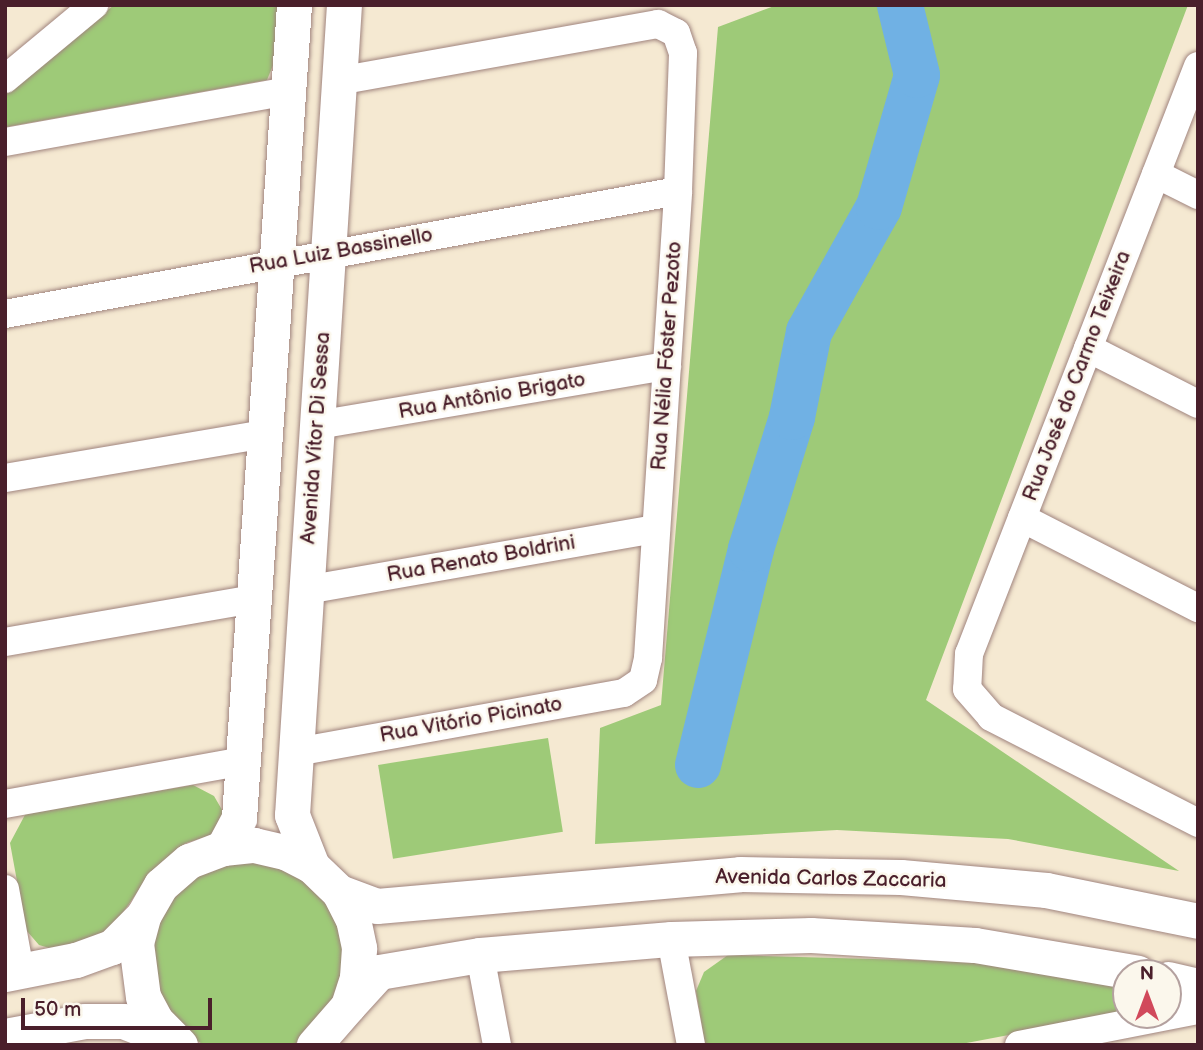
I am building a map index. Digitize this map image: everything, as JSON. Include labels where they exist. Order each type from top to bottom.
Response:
[{"type":"street","points":[[5,79],[94,5]]},
{"type":"street","points":[[223,848],[239,818],[294,5]]},
{"type":"street","name":"Avenida Vítor Di Sessa","points":[[312,866],[292,815],[344,5]]},
{"type":"street","name":"Rua Nélia Fóster Pezoto","points":[[340,81],[658,24],[676,33],[684,53],[678,191],[656,529],[643,680]]},
{"type":"street","name":"Rua José do Carmo Teixeira","points":[[1198,66],[969,654],[967,689],[991,717],[1198,823]]},
{"type":"street","points":[[5,142],[288,91]]},
{"type":"street","points":[[1156,174],[1198,195]]},
{"type":"street","name":"Rua Luiz Bassinello","points":[[5,313],[678,191]]},
{"type":"street","points":[[1088,348],[1198,404]]},
{"type":"street","name":"Rua Antônio Brigato","points":[[317,425],[667,366]]},
{"type":"street","points":[[5,478],[265,434]]},
{"type":"street","points":[[1022,518],[1198,608]]},
{"type":"street","name":"Rua Renato Boldrini","points":[[306,590],[656,529]]},
{"type":"street","points":[[5,642],[254,599]]},
{"type":"street","name":"Rua Vitório Picinato","points":[[296,752],[624,693],[643,680]]},
{"type":"street","points":[[5,804],[243,761]]},
{"type":"street","points":[[5,889],[13,972],[76,960],[112,947],[143,916],[161,885],[189,861],[223,848],[254,845],[285,852],[312,866],[339,892],[353,919],[359,948],[357,978],[348,1006]]},
{"type":"street","name":"Avenida Carlos Zaccaria","points":[[339,892],[377,906],[740,874],[901,877],[1046,890],[1198,921]]},
{"type":"street","points":[[143,916],[136,943],[136,970],[143,997],[177,1043]]},
{"type":"street","points":[[321,1042],[348,1006],[379,972],[480,955],[671,939],[811,935],[975,945],[1112,968]]},
{"type":"street","points":[[671,939],[691,1045]]},
{"type":"street","points":[[480,955],[497,1045]]},
{"type":"street","points":[[1019,1045],[1198,1010]]},
{"type":"street","points":[[22,1037],[85,1021],[122,1021],[177,1043]]},
{"type":"green space","points":[[114,5],[279,5],[276,58],[267,80],[6,127],[5,94]]},
{"type":"green space","points":[[777,5],[1188,5],[926,700],[1179,871],[1008,839],[837,830],[595,844],[600,728],[661,705],[718,27]]},
{"type":"green space","points":[[548,738],[563,832],[393,859],[378,765]]},
{"type":"green space","points":[[193,785],[214,796],[225,815],[218,833],[186,843],[152,871],[108,934],[56,950],[39,945],[26,930],[10,843],[26,813]]},
{"type":"green space","points":[[251,857],[305,875],[340,919],[347,971],[317,1028],[293,1045],[204,1045],[181,1031],[151,982],[155,920],[171,893],[199,870]]},
{"type":"green space","points":[[728,955],[984,962],[1112,983],[1112,1016],[956,1045],[705,1045],[696,991],[704,972]]},
{"type":"waterway","points":[[698,765],[751,549],[792,417],[809,332],[879,207],[917,75],[900,5]]}]
